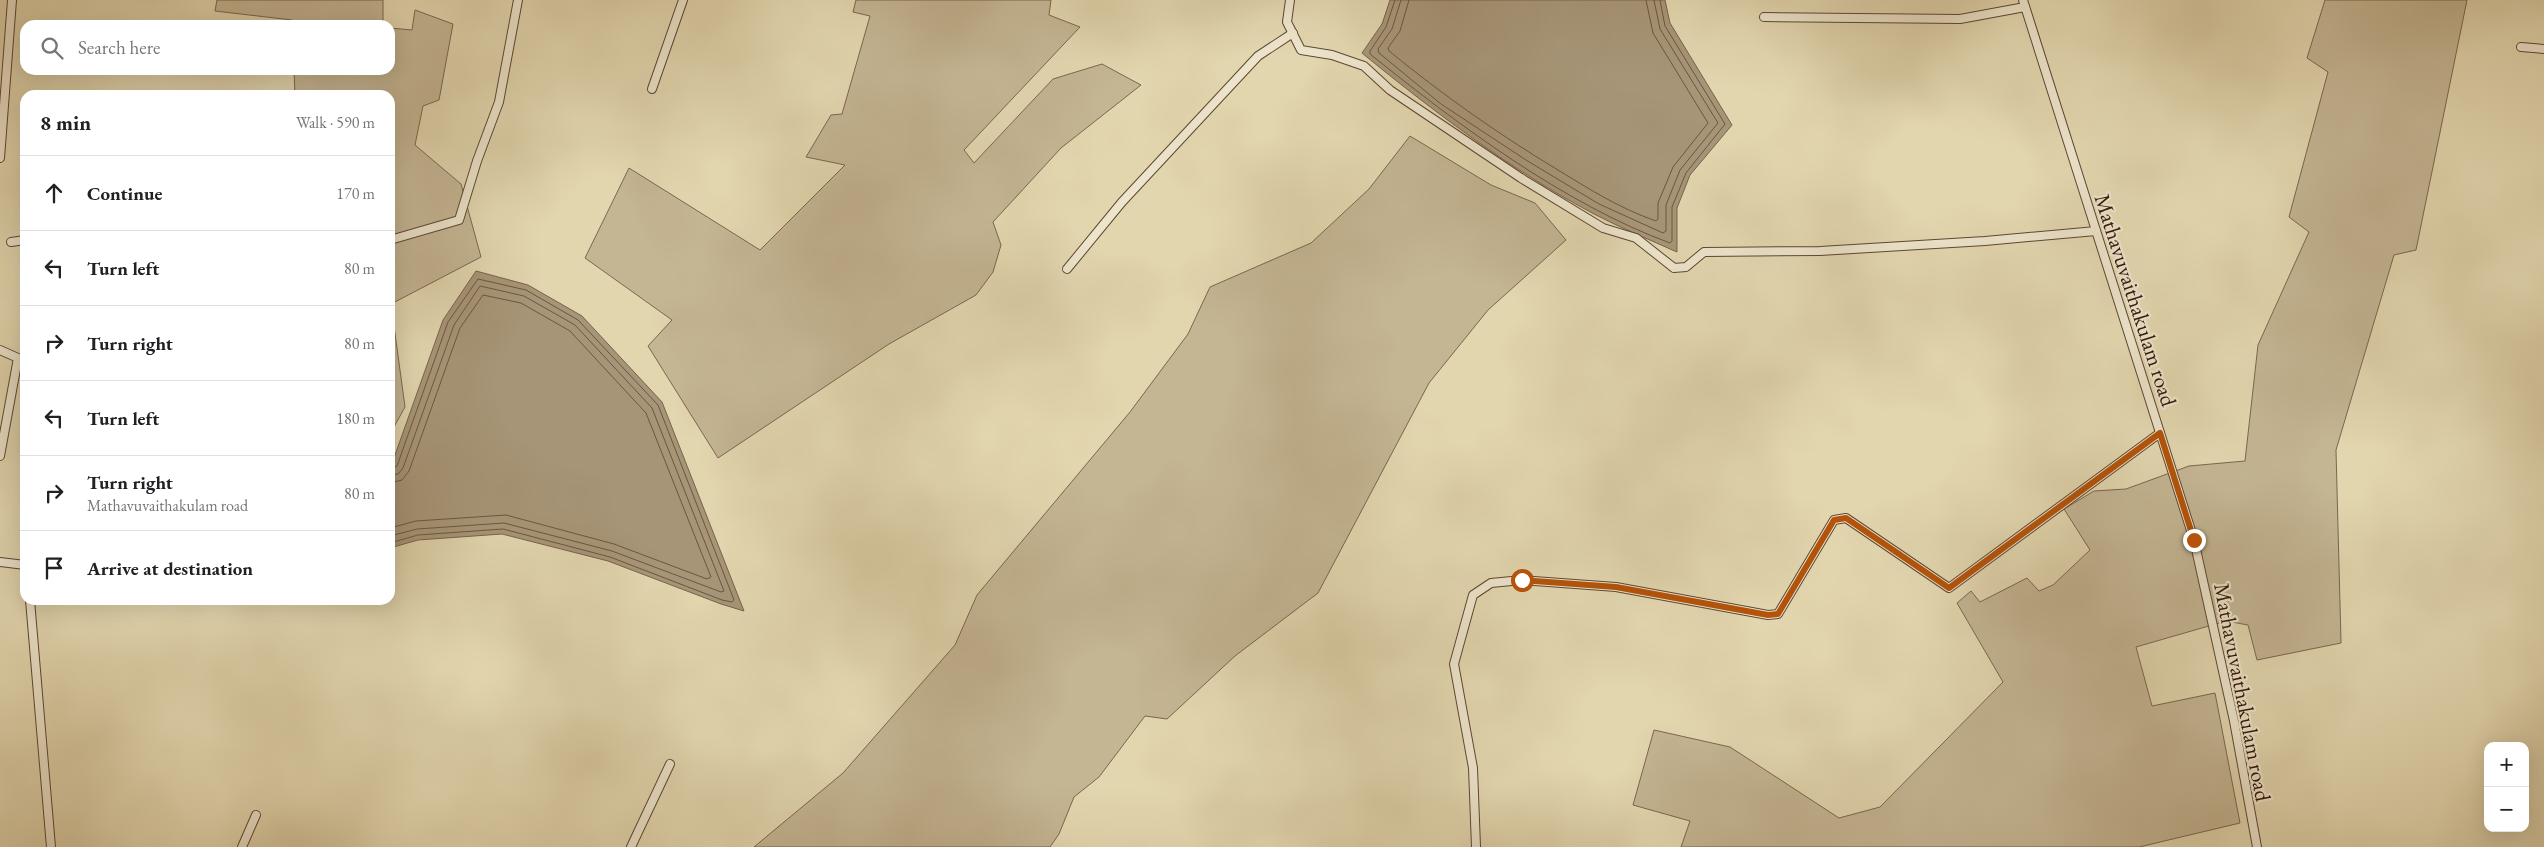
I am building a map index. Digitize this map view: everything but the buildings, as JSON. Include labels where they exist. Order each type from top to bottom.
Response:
[{"type":"street","points":[[0,158],[12,0]]},
{"type":"street","points":[[395,239],[459,220],[477,161],[499,102],[518,0]]},
{"type":"street","points":[[652,89],[684,0]]},
{"type":"street","points":[[1290,0],[1287,22],[1301,50],[1332,55],[1364,66],[1390,90],[1521,178],[1602,228],[1636,238],[1674,268],[1686,267],[1704,252],[1830,250],[1985,242],[2096,231]]},
{"type":"street","points":[[1764,17],[1960,19],[2024,3]]},
{"type":"street","name":"Mathavuvaithakulam road","points":[[2024,3],[2194,540],[2234,721],[2256,847]]},
{"type":"street","points":[[1067,269],[1122,202],[1258,56],[1293,33]]},
{"type":"street","points":[[2521,47],[2544,49]]},
{"type":"street","points":[[11,242],[20,241]]},
{"type":"street","points":[[0,350],[18,358],[0,456]]},
{"type":"street","points":[[1476,847],[1473,768],[1454,664],[1473,595],[1491,583],[1522,580],[1616,587],[1778,614],[1834,520],[1846,518],[1949,588],[2160,433]]},
{"type":"street","points":[[0,562],[20,564]]},
{"type":"street","points":[[30,605],[51,847]]},
{"type":"street","points":[[631,847],[670,764]]},
{"type":"street","points":[[242,847],[256,815]]},
{"type":"shaded area","points":[[217,0],[383,0],[383,20],[292,20],[215,11]]},
{"type":"shaded area","points":[[856,0],[1051,0],[1049,15],[1080,27],[964,150],[974,163],[1053,79],[1102,64],[1141,85],[1061,148],[993,222],[1001,245],[993,272],[976,295],[889,344],[718,458],[648,346],[672,320],[585,258],[629,168],[760,250],[845,165],[806,157],[831,115],[842,114],[870,16],[853,12]]},
{"type":"shaded area","points":[[2325,0],[2467,0],[2416,250],[2394,255],[2336,450],[2341,643],[2257,660],[2248,625],[2226,621],[2136,647],[2152,706],[2215,693],[2240,823],[2139,847],[1681,847],[1690,821],[1633,805],[1654,730],[1730,747],[1839,818],[1880,807],[2003,682],[1957,603],[1971,591],[1980,602],[2027,578],[2039,591],[2053,585],[2090,550],[2064,509],[2094,491],[2126,489],[2189,466],[2245,461],[2258,345],[2309,232],[2289,217],[2328,72],[2307,58]]},
{"type":"shaded area","points":[[415,10],[453,24],[439,100],[423,106],[415,145],[461,184],[481,257],[395,302],[395,90],[295,90],[294,75],[395,75],[395,28],[412,30]]},
{"type":"shaded area","points":[[1410,136],[1491,185],[1535,203],[1566,240],[1488,310],[1429,383],[1318,593],[1235,656],[1167,719],[1145,716],[1099,777],[1074,797],[1059,834],[1050,847],[754,847],[843,773],[955,645],[977,595],[1130,412],[1188,334],[1210,287],[1311,243],[1369,189]]},
{"type":"shaded area","points":[[395,333],[405,407],[395,425]]},
{"type":"water","points":[[1390,0],[1665,0],[1670,23],[1732,125],[1690,175],[1677,208],[1677,252],[1594,214],[1533,179],[1445,118],[1362,53],[1382,24]]},
{"type":"water","points":[[476,271],[528,285],[582,316],[662,402],[744,611],[608,561],[502,534],[418,540],[395,547],[395,455],[443,320]]},
{"type":"route","points":[[1522,580],[1616,587],[1768,615],[1778,614],[1834,520],[1846,518],[1949,588],[2160,433],[2194,540]]}]
